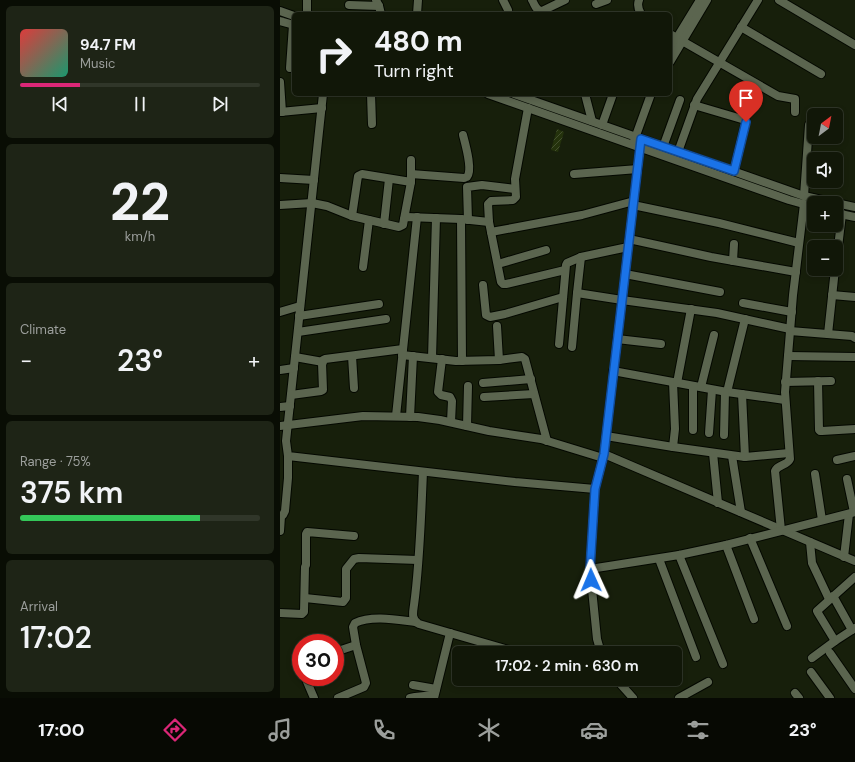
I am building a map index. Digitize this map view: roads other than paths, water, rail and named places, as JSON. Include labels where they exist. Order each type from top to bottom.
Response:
[{"type":"street","points":[[307,0],[307,12]]},
{"type":"street","points":[[418,0],[418,12]]},
{"type":"street","points":[[503,0],[508,10]]},
{"type":"street","points":[[532,0],[538,10],[542,11],[565,0]]},
{"type":"street","points":[[596,4],[607,0]]},
{"type":"street","points":[[672,54],[676,38],[700,0]]},
{"type":"street","points":[[676,38],[707,0]]},
{"type":"street","points":[[678,152],[697,99],[758,0]]},
{"type":"street","points":[[779,0],[855,44]]},
{"type":"street","points":[[638,1],[638,9],[640,12]]},
{"type":"street","points":[[349,5],[379,7]]},
{"type":"street","points":[[280,11],[292,15]]},
{"type":"street","points":[[280,21],[292,25]]},
{"type":"street","points":[[741,27],[821,74]]},
{"type":"street","points":[[676,38],[778,96],[795,99],[795,112]]},
{"type":"street","points":[[290,68],[292,39]]},
{"type":"street","points":[[280,82],[281,112],[322,108]]},
{"type":"street","points":[[280,531],[281,517],[285,511],[288,478],[288,456],[283,446],[286,441],[284,425],[290,406],[324,96]]},
{"type":"street","points":[[371,96],[372,124]]},
{"type":"street","points":[[494,96],[528,108],[542,108],[592,121],[734,171],[807,202]]},
{"type":"street","points":[[518,96],[542,108],[637,147],[789,200],[807,200]]},
{"type":"street","points":[[586,96],[592,121]]},
{"type":"street","points":[[602,125],[612,96]]},
{"type":"street","points":[[598,646],[590,569],[595,489],[603,456],[614,371],[638,169],[638,138],[650,96]]},
{"type":"street","points":[[663,146],[680,100]]},
{"type":"street","points":[[694,105],[745,120],[746,122],[734,171]]},
{"type":"street","points":[[528,108],[515,179],[516,197],[513,200],[491,201],[488,204],[489,222],[502,282],[503,284],[506,284],[565,270]]},
{"type":"street","points":[[352,216],[358,176],[362,174],[389,179],[466,177],[468,175],[469,165],[463,135]]},
{"type":"street","points":[[781,530],[775,471],[777,467],[788,463],[789,461],[785,382],[804,200],[808,144]]},
{"type":"street","points":[[280,205],[312,203],[330,207],[352,216],[401,227],[403,225],[411,178],[411,160]]},
{"type":"street","points":[[574,174],[638,169]]},
{"type":"street","points":[[280,178],[314,180]]},
{"type":"street","points":[[384,224],[389,179]]},
{"type":"street","points":[[462,361],[464,220],[467,187],[482,185],[516,189]]},
{"type":"street","points":[[491,232],[634,203],[799,243]]},
{"type":"street","points":[[843,204],[855,207]]},
{"type":"street","points":[[843,215],[855,217]]},
{"type":"street","points":[[404,219],[407,217],[417,217],[489,222]]},
{"type":"street","points":[[396,416],[417,217]]},
{"type":"street","points":[[432,358],[436,218]]},
{"type":"street","points":[[363,267],[369,220]]},
{"type":"street","points":[[559,344],[565,270],[567,263],[582,257],[629,243],[796,272]]},
{"type":"street","points":[[733,261],[734,244]]},
{"type":"street","points":[[498,264],[546,250]]},
{"type":"street","points":[[572,347],[582,257]]},
{"type":"street","points":[[625,274],[720,292]]},
{"type":"street","points":[[828,334],[834,276]]},
{"type":"street","points":[[483,285],[486,315],[490,317],[506,314],[563,297]]},
{"type":"street","points":[[577,293],[717,313],[790,330],[852,336],[855,338]]},
{"type":"street","points":[[832,295],[855,297]]},
{"type":"street","points":[[743,303],[792,312]]},
{"type":"street","points":[[299,316],[379,304]]},
{"type":"street","points":[[280,312],[300,306]]},
{"type":"street","points":[[673,447],[675,429],[675,383],[691,309]]},
{"type":"street","points":[[298,332],[386,319]]},
{"type":"street","points":[[724,435],[726,392],[745,319]]},
{"type":"street","points":[[497,326],[499,360]]},
{"type":"street","points":[[693,430],[697,387],[714,335]]},
{"type":"street","points":[[617,339],[661,344]]},
{"type":"street","points":[[295,357],[323,362],[325,359],[402,352],[413,356],[462,361],[499,360],[522,357],[524,358],[531,379],[547,441]]},
{"type":"street","points":[[352,356],[354,388]]},
{"type":"street","points":[[410,416],[413,356]]},
{"type":"street","points":[[788,356],[855,357]]},
{"type":"street","points":[[442,360],[438,392],[441,395],[450,397],[452,400],[451,422]]},
{"type":"street","points":[[291,395],[323,390],[323,362]]},
{"type":"street","points":[[280,370],[294,368]]},
{"type":"street","points":[[614,371],[712,390],[785,400]]},
{"type":"street","points":[[483,383],[531,379]]},
{"type":"street","points":[[785,382],[831,380]]},
{"type":"street","points":[[818,381],[819,430],[855,429]]},
{"type":"street","points":[[467,426],[468,386]]},
{"type":"street","points":[[709,434],[712,390]]},
{"type":"street","points":[[484,397],[534,394]]},
{"type":"street","points":[[742,394],[745,457]]},
{"type":"street","points":[[280,407],[290,406]]},
{"type":"street","points":[[284,425],[363,416],[410,416],[451,422],[547,441],[603,456],[741,512],[855,561]]},
{"type":"street","points":[[606,436],[732,456],[745,457],[789,453]]},
{"type":"street","points":[[713,453],[718,503]]},
{"type":"street","points":[[288,456],[515,482],[595,489]]},
{"type":"street","points":[[732,456],[741,512]]},
{"type":"street","points":[[837,460],[855,456]]},
{"type":"street","points":[[415,622],[413,613],[417,586],[422,472]]},
{"type":"street","points":[[814,474],[822,520]]},
{"type":"street","points":[[844,557],[853,512],[847,479]]},
{"type":"street","points":[[590,569],[659,559],[726,545],[853,512]]},
{"type":"street","points":[[280,613],[303,614],[305,598],[307,532],[354,536]]},
{"type":"street","points":[[750,538],[787,626]]},
{"type":"street","points":[[810,542],[812,563],[831,598],[854,629],[812,658]]},
{"type":"street","points":[[726,545],[754,619]]},
{"type":"street","points":[[679,555],[723,664]]},
{"type":"street","points":[[305,598],[343,602],[346,598],[346,569],[356,558],[418,560]]},
{"type":"street","points":[[659,559],[696,657]]},
{"type":"street","points":[[835,641],[817,611],[854,580]]},
{"type":"street","points":[[338,698],[364,687],[365,685],[353,627],[358,621],[383,619],[415,622],[495,646]]},
{"type":"street","points":[[435,694],[450,633]]},
{"type":"street","points":[[344,649],[356,645]]},
{"type":"street","points":[[830,653],[854,687]]},
{"type":"street","points":[[811,672],[830,698]]},
{"type":"street","points":[[679,698],[708,682]]},
{"type":"street","points":[[413,685],[435,694]]},
{"type":"street","points":[[309,686],[314,698]]},
{"type":"street","points":[[622,686],[633,698]]},
{"type":"street","points":[[410,698],[435,694]]}]
